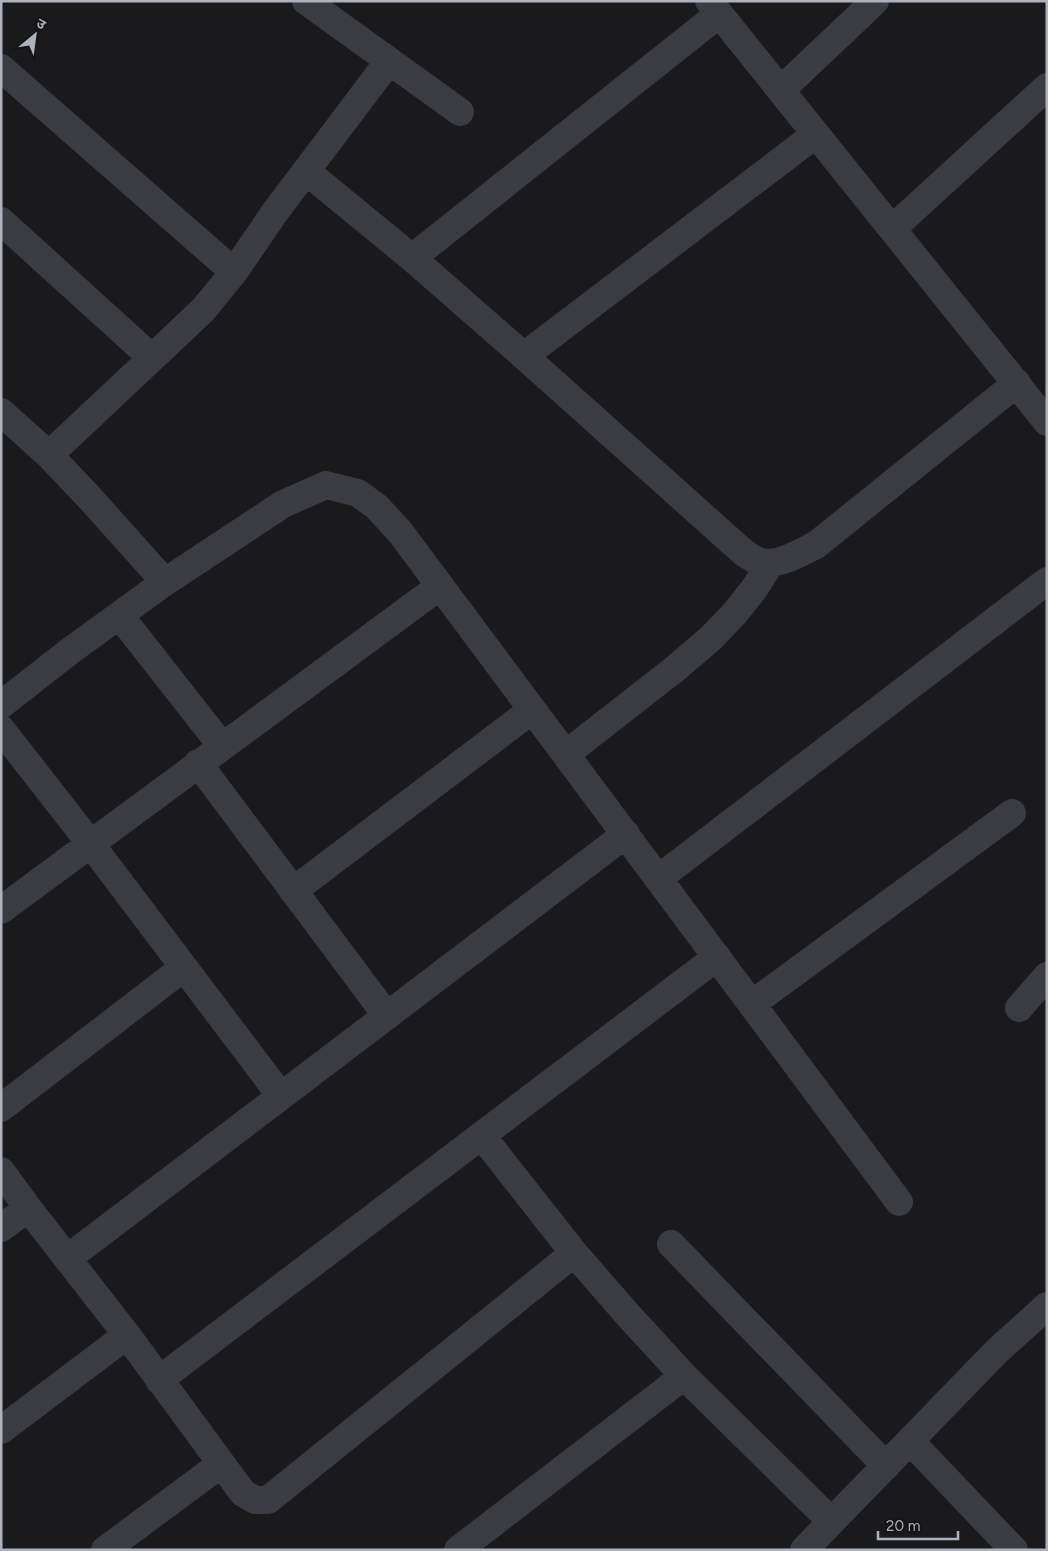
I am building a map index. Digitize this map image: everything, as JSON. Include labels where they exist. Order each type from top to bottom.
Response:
[{"type":"street","points":[[306,1],[460,112]]},
{"type":"street","points":[[781,90],[875,1]]},
{"type":"street","points":[[412,258],[714,7],[1047,422]]},
{"type":"street","points":[[49,455],[203,310],[234,272],[274,212],[388,61]]},
{"type":"street","points":[[1,68],[234,272]]},
{"type":"street","points":[[892,229],[1047,87]]},
{"type":"street","points":[[524,356],[816,134]]},
{"type":"street","points":[[306,171],[412,258],[743,552],[757,561],[770,564],[789,558],[816,545],[1017,383]]},
{"type":"street","points":[[1,220],[152,358]]},
{"type":"street","points":[[1,412],[49,455],[165,582]]},
{"type":"street","points":[[1,704],[165,582],[284,504],[326,485],[358,493],[377,507],[400,532],[899,1202]]},
{"type":"street","points":[[566,754],[676,668],[711,638],[735,613],[754,589],[770,564]]},
{"type":"street","points":[[658,878],[1047,581]]},
{"type":"street","points":[[1,910],[440,586]]},
{"type":"street","points":[[120,616],[222,746]]},
{"type":"street","points":[[293,891],[532,710]]},
{"type":"street","points":[[1,729],[90,843],[281,1096]]},
{"type":"street","points":[[198,763],[387,1016]]},
{"type":"street","points":[[752,1004],[1012,813]]},
{"type":"street","points":[[68,1258],[626,834]]},
{"type":"street","points":[[159,1380],[717,957]]},
{"type":"street","points":[[1,1108],[183,968]]},
{"type":"street","points":[[1019,1008],[1047,976]]},
{"type":"street","points":[[482,1136],[574,1253],[684,1376],[831,1521]]},
{"type":"street","points":[[1,1171],[127,1335],[243,1493],[255,1500],[268,1500],[574,1253]]},
{"type":"street","points":[[1,1228],[28,1208]]},
{"type":"street","points":[[671,1244],[886,1466]]},
{"type":"street","points":[[804,1550],[911,1442],[997,1351],[1047,1306]]},
{"type":"street","points":[[1,1430],[127,1335]]},
{"type":"street","points":[[458,1550],[684,1376]]},
{"type":"street","points":[[911,1442],[1014,1550]]},
{"type":"street","points":[[105,1550],[221,1464]]}]
